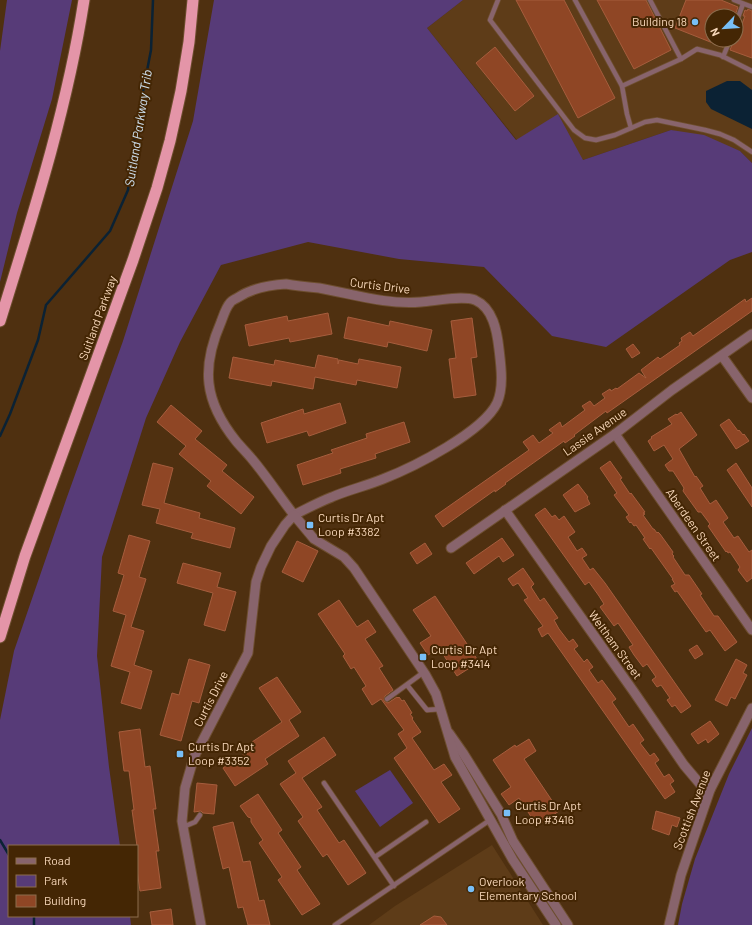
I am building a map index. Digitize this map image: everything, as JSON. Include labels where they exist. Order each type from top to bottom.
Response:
[{"type":"highway","points":[[0,321],[40,192],[60,120],[84,0]]},
{"type":"highway","name":"Suitland Parkway","points":[[0,637],[25,556],[133,260],[157,188],[170,141],[181,91],[188,48],[193,0]]},
{"type":"street","name":"Curtis Drive","points":[[201,925],[182,821],[185,788],[194,757],[248,653],[256,582],[271,546],[285,525],[294,516],[333,496],[384,479],[425,459],[455,442],[486,417],[496,403],[500,394],[500,360],[496,329],[485,306],[471,299],[404,302],[373,299],[320,288],[286,284],[261,287],[245,293],[229,303],[214,338],[208,363],[209,389],[216,412],[235,441],[252,459],[294,516],[314,539],[344,557],[354,568],[424,672],[436,694],[447,730],[450,746],[455,757],[513,860],[556,925]]},
{"type":"street","name":"Lassie Avenue","points":[[451,548],[614,434],[672,390],[752,334]]},
{"type":"street","points":[[722,356],[752,398]]},
{"type":"street","name":"Aberdeen Street","points":[[614,434],[752,630]]},
{"type":"street","name":"Weltham Street","points":[[504,510],[634,692],[684,765],[700,784],[710,790]]},
{"type":"street","name":"Scottish Avenue","points":[[669,925],[681,875],[710,790],[752,708]]},
{"type":"street","name":"Curtis Drive","points":[[447,730],[463,753],[500,814],[513,841],[568,925]]},
{"type":"lane","points":[[498,0],[490,20],[574,130],[585,138],[596,140],[615,136],[645,122],[657,120],[706,130],[734,140],[752,152]]},
{"type":"lane","points":[[576,0],[622,86],[626,114],[631,128]]},
{"type":"lane","points":[[650,0],[681,59]]},
{"type":"lane","points":[[734,0],[752,7]]},
{"type":"lane","points":[[742,8],[743,4]]},
{"type":"lane","points":[[723,57],[727,48]]},
{"type":"lane","points":[[622,86],[697,50],[723,57],[752,71]]},
{"type":"lane","points":[[387,699],[424,672]]},
{"type":"lane","points":[[407,685],[427,710],[441,709]]},
{"type":"lane","points":[[324,783],[394,886]]},
{"type":"lane","points":[[183,827],[195,822],[200,815]]},
{"type":"lane","points":[[335,925],[490,820]]},
{"type":"lane","points":[[375,857],[426,822]]},
{"type":"shaded area","points":[[463,0],[752,0],[752,163],[740,151],[671,130],[583,160],[517,140],[427,28]]},
{"type":"shaded area","name":"Overlook Elementary School","points":[[492,845],[543,925],[369,925],[395,906]]},
{"type":"green space","points":[[7,0],[72,0],[52,99],[17,213],[0,282],[0,51]]},
{"type":"green space","points":[[214,0],[463,0],[427,28],[516,140],[558,114],[583,160],[671,130],[704,135],[740,151],[752,163],[752,252],[730,260],[606,347],[552,336],[484,267],[399,259],[308,242],[221,265],[180,342],[146,418],[102,557],[97,656],[109,767],[120,845],[8,845],[8,917],[130,917],[131,925],[0,925],[0,720],[14,651],[123,341],[193,121]]},
{"type":"green space","points":[[752,728],[752,925],[678,925],[682,904],[695,859],[729,774]]},
{"type":"green space","points":[[390,770],[413,803],[380,827],[355,791]]},
{"type":"water","points":[[727,81],[740,81],[752,90],[752,129],[711,109],[706,102],[706,91]]},
{"type":"building","points":[[516,0],[564,0],[615,98],[578,118]]},
{"type":"building","points":[[597,0],[646,0],[671,50],[634,69]]},
{"type":"building","name":"Building 18","points":[[686,0],[721,0],[738,7],[704,8],[704,39],[675,28]]},
{"type":"building","points":[[748,9],[752,11],[752,58],[730,50],[731,48],[744,48],[744,13],[745,10],[747,11]]},
{"type":"building","points":[[495,47],[534,96],[515,111],[476,63]]},
{"type":"building","points":[[752,298],[752,311],[607,413],[606,411],[574,435],[575,436],[565,443],[564,441],[505,483],[506,484],[495,492],[495,490],[443,527],[435,516],[529,450],[523,442],[533,435],[539,443],[553,433],[549,430],[560,422],[562,427],[585,410],[582,406],[590,401],[594,406],[605,398],[602,394],[610,389],[611,391],[616,388],[617,389],[639,373],[646,378],[641,370],[658,357],[660,359],[680,345],[679,343],[682,341],[681,338],[690,332],[693,336],[745,299],[746,302]]},
{"type":"building","points":[[328,313],[332,334],[290,342],[289,338],[249,346],[245,325],[287,316],[288,321]]},
{"type":"building","points":[[348,317],[389,326],[390,321],[432,330],[427,351],[388,342],[387,347],[344,338]]},
{"type":"building","points":[[472,318],[477,357],[471,358],[476,395],[454,398],[449,359],[456,358],[451,321]]},
{"type":"building","points":[[633,344],[640,353],[632,358],[626,349]]},
{"type":"building","points":[[318,355],[338,359],[338,364],[339,360],[358,364],[359,359],[401,367],[397,388],[357,380],[356,385],[315,377],[313,389],[272,381],[271,386],[229,378],[233,357],[274,365],[275,360],[315,368]]},
{"type":"building","points":[[340,403],[346,423],[309,436],[307,431],[267,443],[261,423],[303,409],[304,414]]},
{"type":"building","points":[[171,405],[202,431],[195,439],[227,465],[222,471],[254,497],[241,514],[207,486],[211,481],[179,454],[186,446],[157,422]]},
{"type":"building","points":[[681,412],[697,435],[679,449],[695,477],[696,476],[703,486],[700,488],[710,504],[716,500],[728,518],[723,522],[734,538],[738,536],[749,552],[752,550],[752,578],[747,582],[738,570],[740,567],[730,552],[726,552],[708,526],[710,524],[701,512],[698,512],[683,491],[684,488],[673,471],[669,471],[665,465],[673,459],[664,445],[654,451],[648,441],[652,438],[651,437],[672,424],[668,419]]},
{"type":"building","points":[[729,419],[738,431],[739,430],[743,435],[744,434],[749,441],[736,449],[720,425]]},
{"type":"building","points":[[404,422],[410,442],[375,454],[376,458],[340,469],[341,473],[303,485],[297,465],[333,453],[331,450],[367,438],[366,434]]},
{"type":"building","points":[[610,461],[622,478],[620,479],[630,494],[631,493],[645,512],[643,515],[653,529],[660,534],[673,552],[673,557],[685,575],[689,575],[702,594],[700,595],[714,616],[718,616],[737,642],[725,651],[710,630],[706,632],[677,591],[675,592],[671,586],[675,584],[673,579],[643,539],[645,538],[636,525],[634,526],[631,522],[630,523],[626,517],[629,515],[614,495],[617,493],[600,468]]},
{"type":"building","points":[[153,463],[173,468],[164,503],[200,513],[199,518],[235,528],[230,548],[191,538],[193,533],[156,523],[160,509],[142,505]]},
{"type":"building","points":[[736,463],[752,488],[752,507],[727,470]]},
{"type":"building","points":[[578,484],[588,497],[587,498],[590,504],[575,512],[563,495]]},
{"type":"building","points":[[545,508],[552,517],[555,515],[559,520],[564,516],[575,532],[568,537],[577,551],[582,548],[587,555],[582,558],[590,570],[593,568],[605,583],[691,706],[681,713],[675,705],[672,707],[667,700],[670,698],[661,685],[657,687],[652,680],[656,677],[647,664],[643,667],[634,655],[629,647],[633,645],[618,623],[614,626],[600,607],[604,604],[599,596],[589,582],[585,585],[535,515]]},
{"type":"building","points":[[129,535],[150,541],[139,577],[146,579],[131,627],[144,631],[134,665],[152,671],[141,709],[121,703],[130,672],[111,666],[126,615],[113,611],[124,575],[118,573]]},
{"type":"building","points":[[502,538],[514,555],[503,562],[499,556],[474,574],[466,563]]},
{"type":"building","points":[[297,541],[318,551],[303,582],[282,572]]},
{"type":"building","points":[[425,543],[432,554],[417,564],[410,553]]},
{"type":"building","points":[[183,563],[221,573],[217,587],[236,592],[225,631],[204,625],[213,593],[177,583]]},
{"type":"building","points":[[523,568],[534,584],[531,587],[540,601],[544,598],[558,618],[554,620],[559,629],[569,642],[573,639],[578,646],[574,649],[584,662],[587,659],[593,667],[589,670],[598,683],[602,680],[616,699],[612,702],[629,727],[633,724],[644,740],[640,743],[650,756],[654,753],[659,760],[655,763],[664,777],[669,774],[674,781],[670,784],[675,792],[665,799],[548,633],[542,637],[538,629],[543,626],[524,600],[528,598],[518,583],[513,586],[508,579]]},
{"type":"building","points":[[435,596],[479,662],[457,676],[439,648],[428,655],[420,643],[431,636],[413,610]]},
{"type":"building","points":[[339,600],[357,627],[368,620],[376,632],[365,639],[383,666],[379,668],[393,690],[385,696],[384,701],[388,703],[397,697],[399,697],[402,701],[404,700],[412,713],[410,714],[413,718],[412,719],[421,732],[412,738],[434,770],[444,764],[452,775],[441,782],[460,809],[439,823],[394,758],[407,748],[398,734],[404,730],[381,699],[372,705],[362,689],[366,686],[354,667],[351,669],[343,656],[345,654],[318,614]]},
{"type":"building","points":[[697,645],[703,654],[695,659],[689,650]]},
{"type":"building","points":[[189,659],[210,665],[199,703],[192,701],[181,741],[160,735],[172,693],[179,695]]},
{"type":"building","points":[[736,659],[747,665],[743,673],[747,675],[735,699],[731,697],[727,706],[715,700]]},
{"type":"building","points":[[277,677],[301,712],[289,720],[299,736],[265,759],[268,764],[235,786],[223,768],[255,747],[252,742],[282,722],[259,688]]},
{"type":"building","points":[[710,721],[719,734],[708,743],[706,739],[698,744],[691,734]]},
{"type":"building","points":[[140,729],[145,767],[150,766],[156,809],[153,809],[159,851],[156,851],[161,888],[140,891],[138,877],[138,845],[132,810],[134,810],[129,771],[124,771],[119,732]]},
{"type":"building","points":[[324,737],[336,755],[302,778],[322,807],[317,810],[339,843],[344,840],[366,873],[348,885],[327,854],[323,857],[298,821],[303,817],[280,784],[296,773],[288,761]]},
{"type":"building","points":[[529,739],[536,751],[524,759],[559,811],[537,826],[519,798],[509,805],[501,794],[511,787],[493,760],[515,745],[516,747]]},
{"type":"building","points":[[197,783],[217,785],[214,814],[203,813],[201,811],[194,812]]},
{"type":"building","points":[[258,794],[282,830],[278,833],[301,867],[297,870],[320,904],[302,915],[278,880],[282,877],[259,843],[263,840],[251,822],[251,818],[248,817],[240,806]]},
{"type":"building","points":[[656,811],[680,818],[677,827],[672,825],[669,835],[652,829]]},
{"type":"building","points":[[233,822],[243,862],[250,861],[259,901],[264,900],[270,925],[248,925],[243,907],[238,908],[229,867],[223,869],[213,827]]},
{"type":"building","points":[[171,909],[173,925],[152,925],[150,912]]},
{"type":"building","points":[[434,916],[441,917],[447,925],[420,925]]},
{"type":"waterway","name":"Suitland Parkway Trib","points":[[0,436],[10,414],[38,340],[46,305],[110,231],[128,190],[135,133],[151,50],[153,0]]},
{"type":"waterway","name":"Suitland Parkway Trib","points":[[0,840],[8,853]]},
{"type":"waterway","name":"Suitland Parkway Trib","points":[[34,917],[34,925]]},
{"type":"place","name":"Building 18","points":[[695,22]]},
{"type":"place","name":"Curtis Dr Apt Loop #3382","points":[[310,525]]},
{"type":"place","name":"Curtis Dr Apt Loop #3414","points":[[423,657]]},
{"type":"place","name":"Curtis Dr Apt Loop #3352","points":[[180,754]]},
{"type":"place","name":"Curtis Dr Apt Loop #3416","points":[[507,813]]},
{"type":"place","name":"Overlook Elementary School","points":[[471,889]]}]
